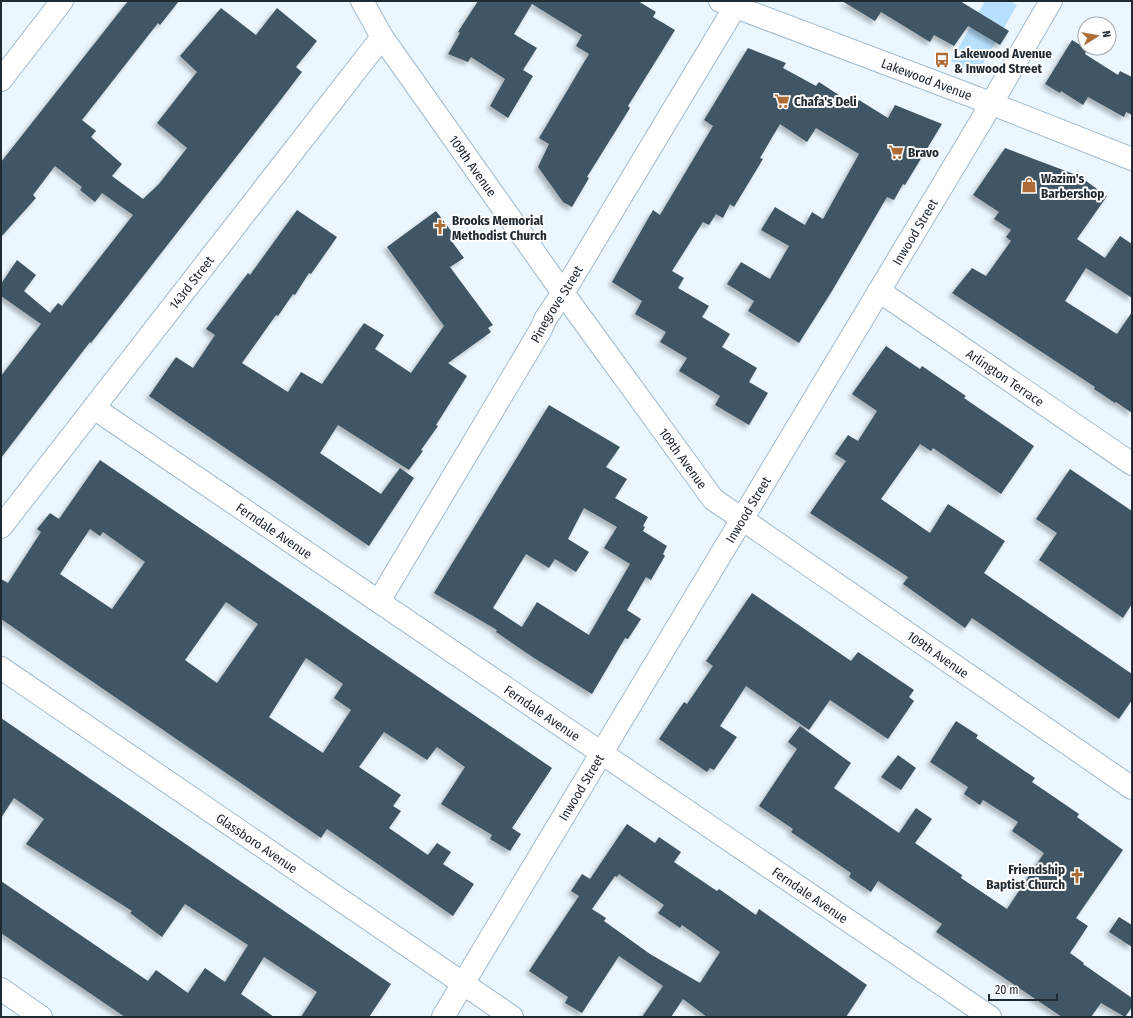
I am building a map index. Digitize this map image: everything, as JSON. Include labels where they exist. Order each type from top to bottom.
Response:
[{"type":"street","points":[[1,80],[62,1]]},
{"type":"street","name":"109th Avenue","points":[[362,1],[382,37],[563,293],[713,498],[1132,788]]},
{"type":"street","name":"Inwood Street","points":[[443,1017],[879,291],[1051,1]]},
{"type":"street","name":"Lakewood Avenue","points":[[727,4],[991,103],[1132,160]]},
{"type":"street","name":"Pinegrove Street","points":[[379,601],[540,331],[546,318],[563,293],[727,4]]},
{"type":"street","name":"143rd Street","points":[[1,527],[382,37]]},
{"type":"street","name":"Arlington Terrace","points":[[879,291],[1132,464]]},
{"type":"street","name":"Ferndale Avenue","points":[[94,408],[990,1017]]},
{"type":"street","name":"Glassboro Avenue","points":[[1,668],[512,1017]]},
{"type":"street","points":[[1,990],[41,1017]]},
{"type":"shaded area","points":[[985,1],[1010,1],[1017,5],[976,76],[951,61]]},
{"type":"building","points":[[128,1],[179,1],[160,25],[158,23],[82,120],[96,131],[91,137],[122,164],[112,176],[143,199],[159,184],[187,148],[157,123],[197,72],[180,56],[221,8],[256,35],[277,8],[317,41],[296,67],[302,72],[1,458],[1,376],[41,324],[1,296],[1,284],[17,260],[36,275],[24,291],[50,313],[58,303],[62,306],[133,215],[102,193],[95,202],[80,190],[82,187],[55,166],[33,195],[36,198],[1,237],[1,162]]},
{"type":"building","points":[[478,1],[638,1],[656,12],[653,17],[675,30],[628,106],[630,108],[587,177],[589,178],[572,207],[563,202],[538,167],[549,144],[539,138],[589,54],[576,46],[582,35],[532,4],[514,34],[537,48],[523,70],[533,76],[508,118],[490,106],[505,79],[471,57],[468,62],[448,54],[460,33],[458,32]]},
{"type":"building","points":[[842,1],[960,1],[1009,31],[1000,45],[968,26],[954,46],[934,35],[930,42],[881,12],[875,21]]},
{"type":"building","points":[[1072,40],[1077,43],[1077,56],[1088,56],[1118,75],[1120,71],[1132,77],[1132,115],[1126,112],[1124,117],[1088,97],[1083,105],[1061,91],[1060,93],[1045,84]]},
{"type":"building","points":[[748,48],[786,63],[783,68],[816,86],[819,82],[845,99],[846,98],[857,104],[859,100],[888,118],[895,105],[942,124],[905,185],[903,184],[894,200],[887,197],[832,291],[799,343],[748,311],[754,301],[727,284],[741,262],[770,279],[789,246],[761,230],[775,207],[805,225],[812,212],[823,219],[859,154],[816,128],[807,142],[780,124],[760,158],[763,159],[734,207],[730,204],[723,218],[716,214],[709,225],[703,222],[672,271],[684,278],[678,288],[709,306],[702,317],[730,334],[722,347],[757,368],[749,382],[768,393],[749,425],[715,405],[720,396],[679,371],[687,358],[660,342],[666,332],[635,314],[642,301],[612,282],[653,210],[660,215],[713,126],[704,120]]},
{"type":"building","points":[[1005,148],[1079,176],[1107,196],[1077,239],[1105,258],[1120,236],[1132,244],[1132,298],[1086,268],[1065,301],[1117,334],[1132,312],[1132,413],[952,293],[972,268],[986,276],[1011,241],[1006,237],[1011,230],[994,219],[999,212],[973,195]]},
{"type":"building","points":[[297,210],[337,237],[311,274],[309,273],[295,295],[293,294],[278,316],[276,315],[242,363],[288,392],[301,372],[322,384],[364,323],[384,335],[375,349],[411,373],[444,326],[387,247],[436,211],[455,236],[450,239],[464,258],[450,267],[493,325],[488,328],[491,332],[448,363],[467,376],[436,425],[438,426],[421,450],[423,451],[409,470],[338,425],[320,453],[381,494],[400,468],[414,478],[369,546],[149,396],[176,357],[193,368],[215,335],[206,329],[248,273],[250,275]]},
{"type":"building","points":[[886,346],[920,369],[922,366],[966,396],[964,398],[1034,446],[1001,494],[933,448],[931,451],[920,444],[881,499],[930,533],[948,504],[1005,541],[984,573],[1132,674],[1132,700],[1119,719],[972,618],[965,628],[903,584],[908,577],[810,513],[846,461],[835,454],[848,435],[858,441],[877,411],[852,394]]},
{"type":"building","points":[[549,405],[620,447],[606,467],[627,479],[615,498],[648,517],[643,526],[645,527],[643,531],[667,546],[663,554],[665,556],[651,580],[646,577],[627,610],[641,619],[628,639],[625,638],[592,694],[534,658],[496,632],[497,630],[434,593]],"holes":[[[584,508],[617,527],[604,548],[630,564],[589,635],[537,602],[522,627],[493,608],[526,554],[549,568],[555,559],[576,572],[589,552],[568,539]]]},
{"type":"building","points":[[100,460],[552,768],[512,828],[521,834],[510,851],[490,839],[492,835],[441,804],[465,767],[437,747],[427,760],[384,732],[359,767],[401,795],[393,806],[401,811],[389,828],[428,855],[437,843],[451,852],[443,864],[474,884],[453,916],[327,829],[321,838],[1,619],[1,579],[8,583],[41,532],[37,529],[50,513],[59,519]],"holes":[[[90,529],[100,536],[103,532],[145,562],[112,609],[60,574]],[[226,602],[258,624],[217,683],[185,660]],[[306,658],[343,684],[334,698],[351,710],[323,753],[269,717]]]},
{"type":"building","points":[[1070,469],[1132,511],[1132,604],[1123,618],[1039,560],[1057,533],[1036,519]]},
{"type":"building","points":[[752,593],[851,661],[858,652],[914,690],[909,697],[914,701],[888,739],[830,700],[809,730],[746,686],[720,726],[737,737],[714,770],[710,768],[707,772],[659,739],[684,702],[687,704],[713,666],[706,661]]},
{"type":"building","points":[[1,718],[391,984],[369,1017],[301,1017],[317,992],[264,957],[241,994],[274,1017],[125,1017],[1,933],[1,881],[148,981],[156,970],[188,993],[205,968],[225,982],[248,945],[185,904],[162,937],[130,913],[132,911],[26,844],[44,819],[14,798],[1,818]]},
{"type":"building","points":[[956,721],[978,735],[976,738],[1035,778],[1032,782],[1079,814],[1077,817],[1123,850],[1076,918],[1088,926],[1070,953],[1084,963],[1083,964],[1132,998],[1132,1007],[1125,1017],[1101,1003],[1091,1017],[1062,1017],[936,932],[942,924],[878,881],[871,892],[849,877],[851,873],[791,832],[793,829],[759,806],[797,749],[788,742],[800,726],[851,763],[834,788],[899,833],[916,808],[932,819],[915,843],[962,875],[961,878],[1007,909],[1044,853],[1012,831],[1018,822],[983,800],[980,805],[964,794],[968,787],[930,762]]},
{"type":"building","points":[[898,755],[916,768],[901,790],[881,777]]},
{"type":"building","points":[[627,824],[655,843],[659,837],[681,852],[674,862],[717,891],[719,889],[756,915],[759,909],[867,985],[846,1017],[707,1017],[683,999],[671,1017],[642,1017],[663,986],[619,956],[582,1013],[565,1003],[568,997],[529,971],[579,896],[571,891],[582,874],[590,879]],"holes":[[[619,874],[664,905],[658,913],[680,928],[682,925],[720,952],[700,983],[650,954],[604,921],[606,918],[592,909],[615,876],[617,877]]]},
{"type":"building","points":[[1119,917],[1132,925],[1132,947],[1109,932]]},
{"type":"place","name":"Lakewood Avenue & Inwood Street","points":[[942,60]]},
{"type":"place","name":"Chafa's Deli","points":[[782,101]]},
{"type":"place","name":"Bravo","points":[[896,152]]},
{"type":"place","name":"Wazim's Barbershop","points":[[1029,185]]},
{"type":"place","name":"Brooks Memorial Methodist Church","points":[[440,227]]},
{"type":"place","name":"Friendship Baptist Church","points":[[1077,876]]}]
